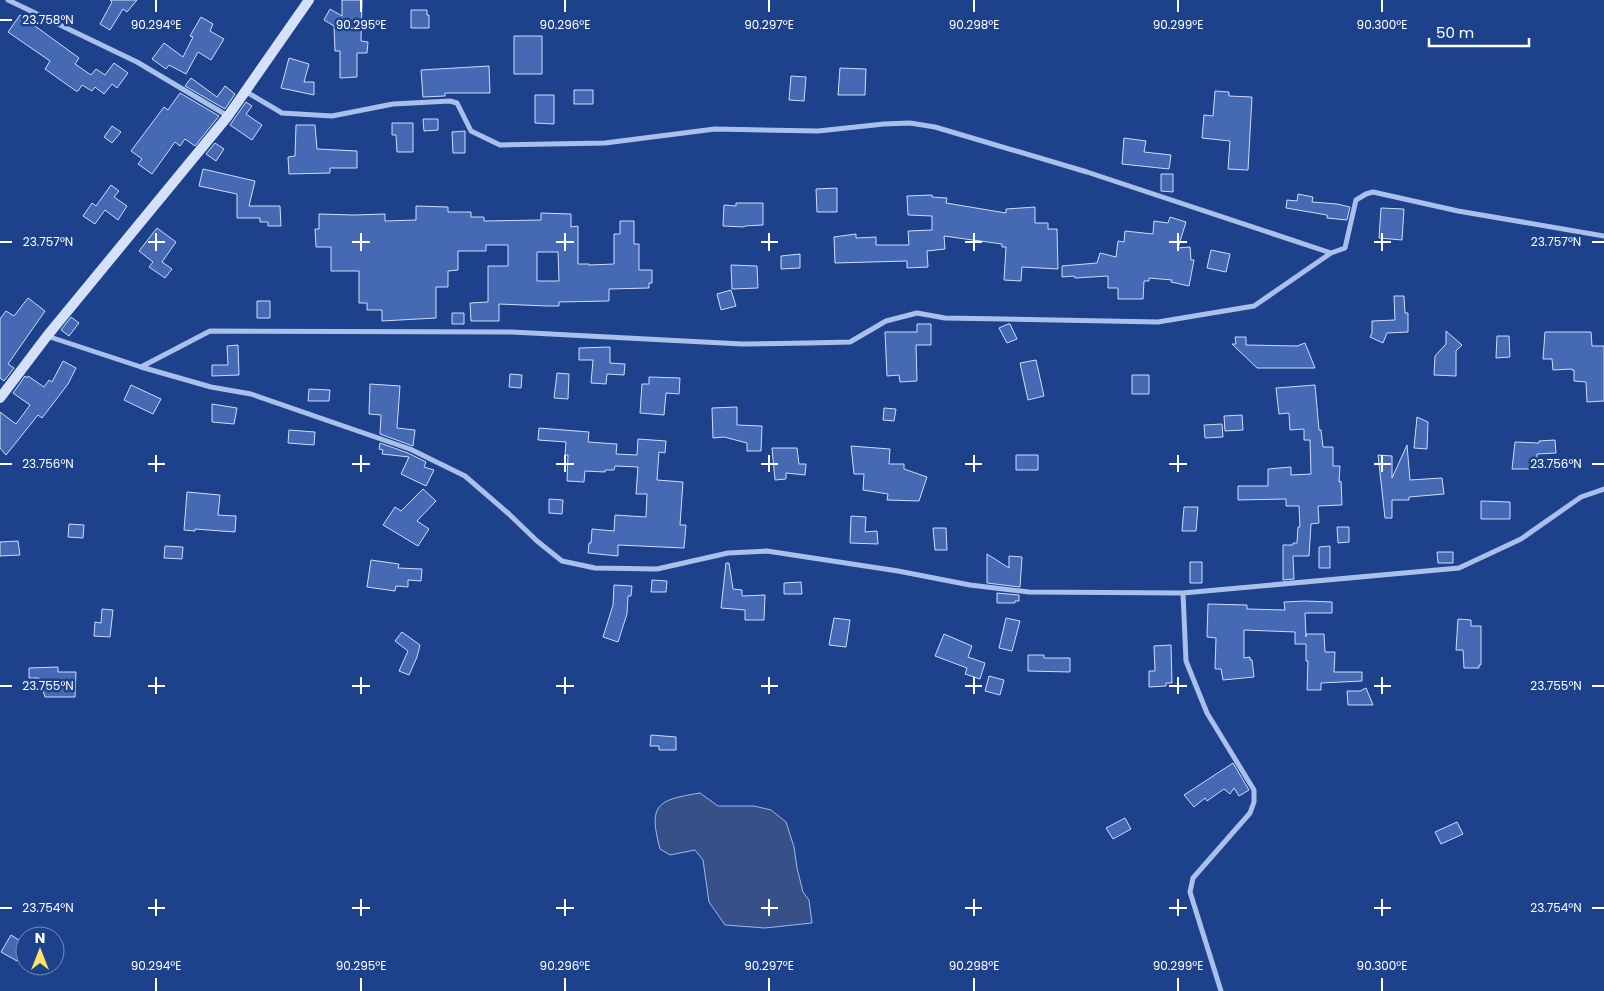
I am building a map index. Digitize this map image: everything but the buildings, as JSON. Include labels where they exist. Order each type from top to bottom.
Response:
[{"type":"main road","points":[[0,398],[47,336],[228,116],[309,0]]},
{"type":"street","points":[[8,0],[137,62],[228,116]]},
{"type":"street","points":[[245,91],[282,114],[332,116],[393,104],[450,101],[457,103],[471,131],[500,145],[605,143],[715,129],[818,132],[884,124],[910,123],[936,127],[1088,172],[1331,253]]},
{"type":"street","points":[[141,367],[210,332],[512,332],[742,344],[850,342],[886,321],[917,313],[945,318],[1158,322],[1254,306],[1331,253],[1345,248],[1356,200],[1373,192],[1458,211],[1604,236]]},
{"type":"street","points":[[47,336],[141,367],[211,387],[251,394],[410,449],[465,476],[510,514],[537,541],[562,560],[595,568],[657,569],[728,553],[767,551],[898,571],[970,585],[1029,592],[1183,593],[1458,568],[1521,539],[1581,497],[1604,489]]},
{"type":"street","points":[[1183,593],[1186,661],[1207,713],[1254,790],[1254,802],[1250,813],[1205,862],[1193,878],[1190,892],[1221,991]]},
{"type":"water","points":[[700,793],[718,806],[754,806],[771,810],[786,822],[794,847],[803,892],[809,900],[812,923],[765,928],[725,925],[709,902],[703,860],[695,850],[670,855],[660,849],[657,834],[655,822],[659,807],[674,798]]}]
